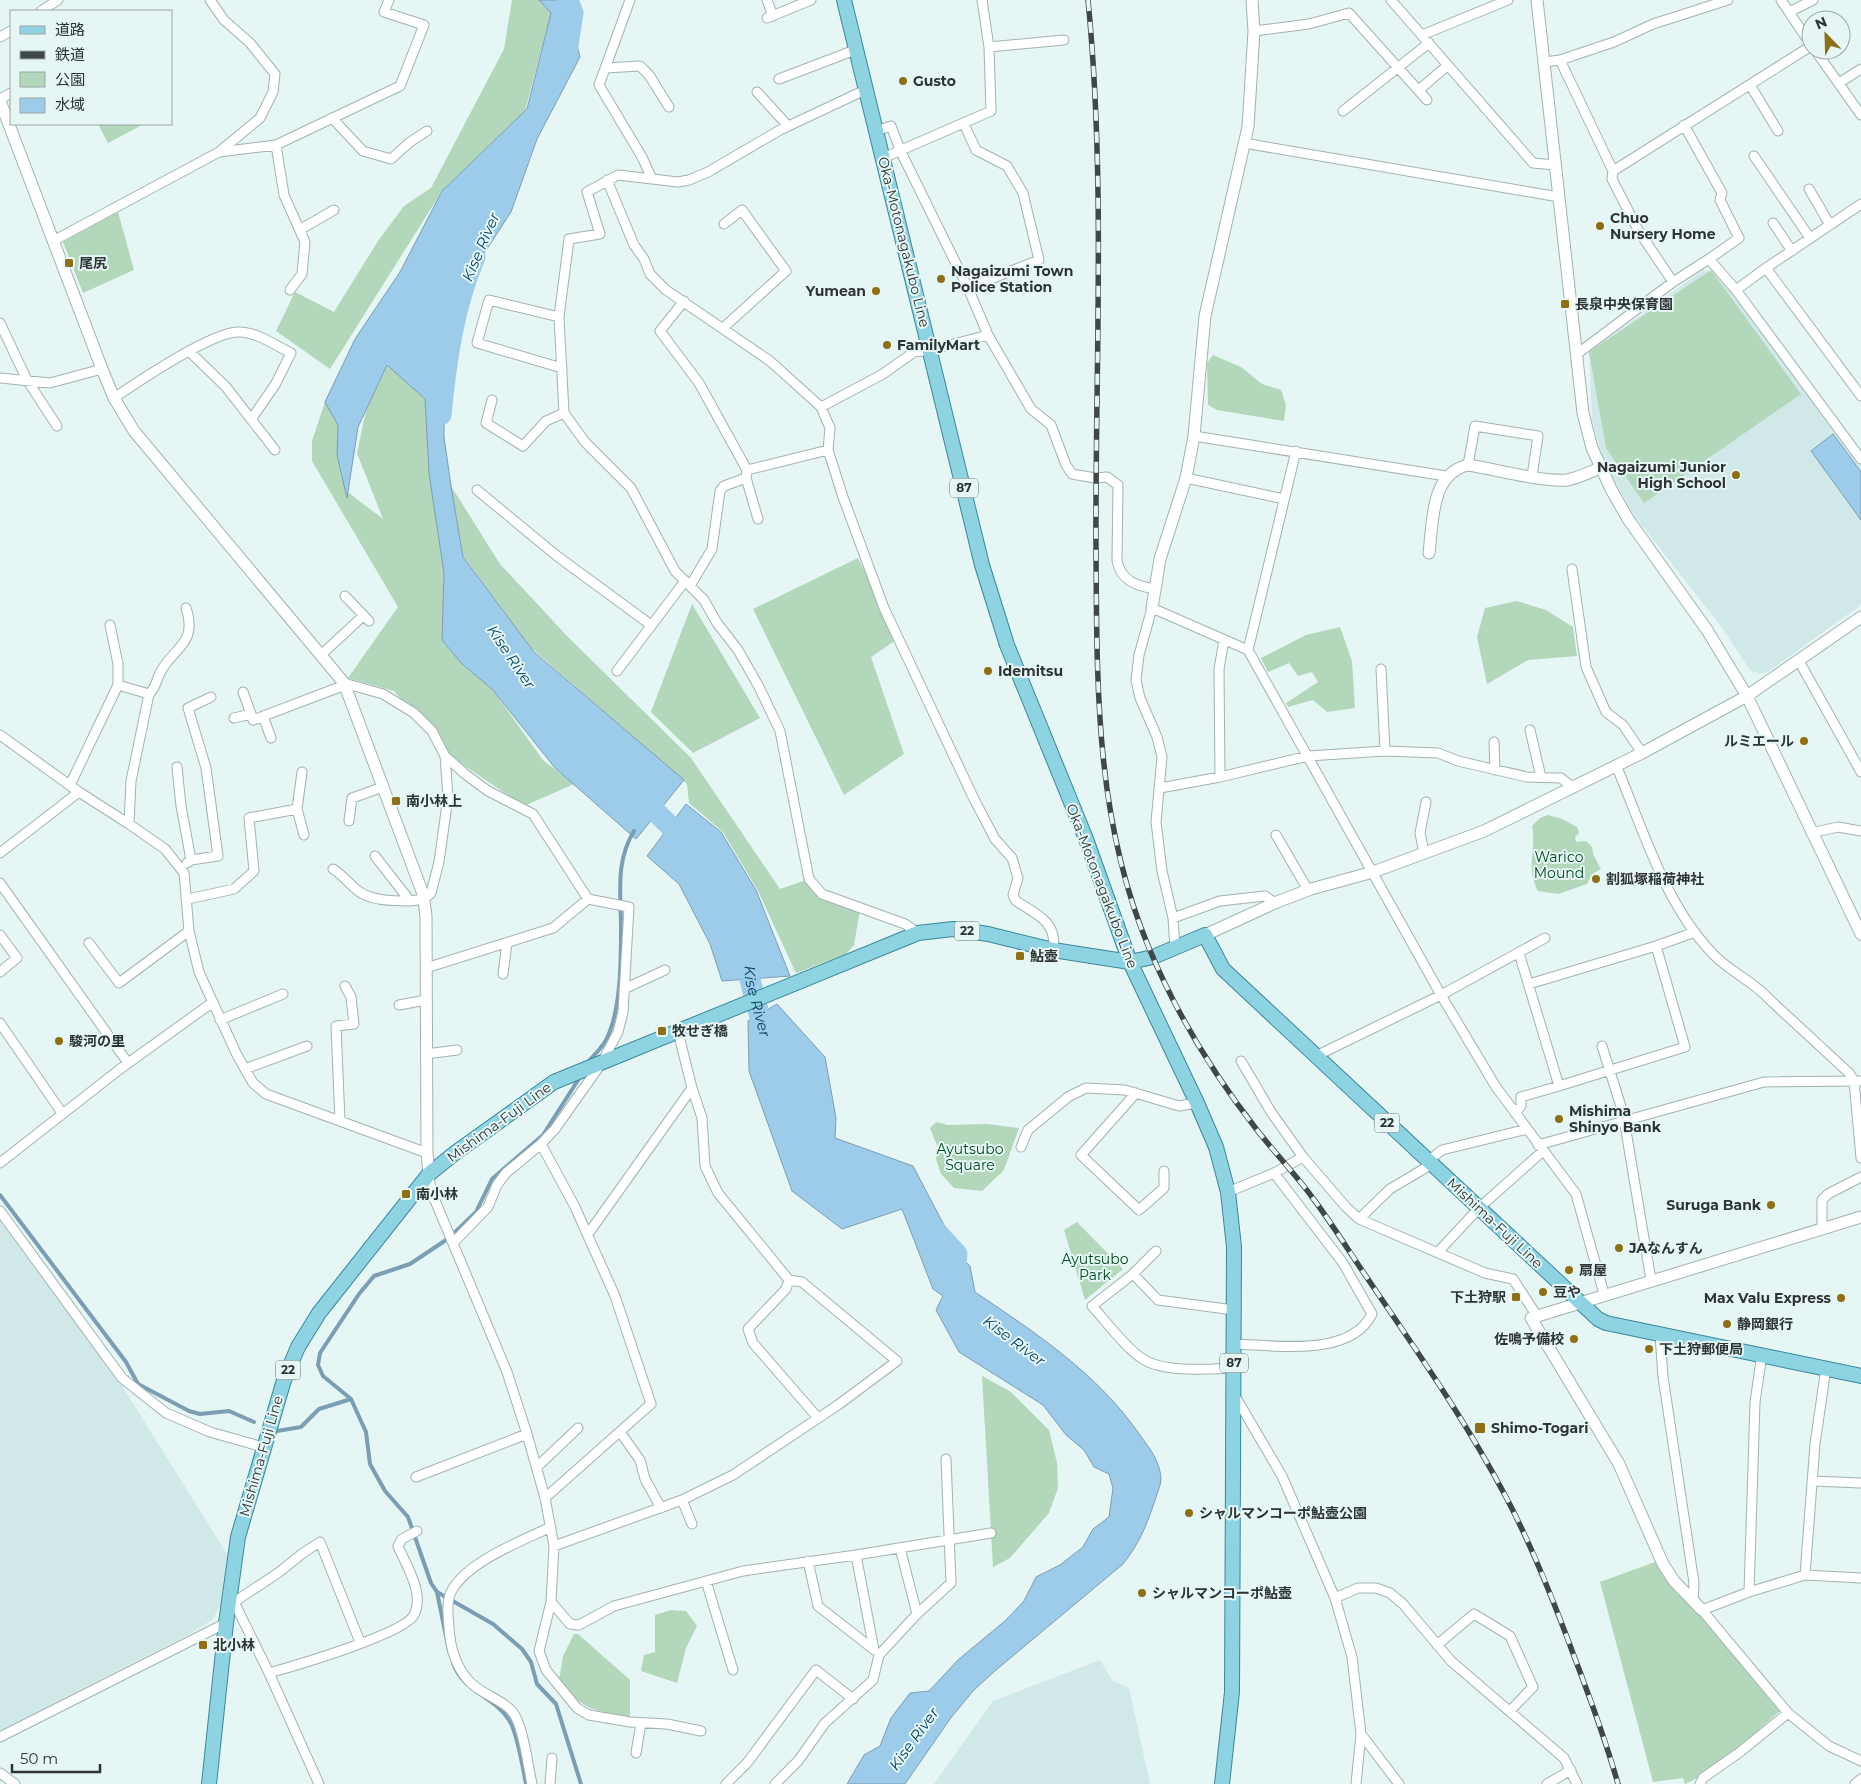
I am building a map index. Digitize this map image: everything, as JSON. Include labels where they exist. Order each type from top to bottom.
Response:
[{"type":"main road","name":"Oka-Motonagakubo Line","points":[[844,0],[982,565],[1007,645],[1086,839],[1130,962],[1216,1147],[1228,1192],[1234,1248],[1235,1396],[1232,1692],[1222,1784]]},
{"type":"main road","name":"Mishima-Fuji Line","points":[[210,1784],[226,1623],[232,1602],[238,1537],[262,1446],[284,1380],[298,1347],[319,1313],[429,1174],[554,1082],[918,933],[953,929],[988,934],[1053,950],[1130,962]]},
{"type":"main road","name":"22","points":[[1130,962],[1153,957],[1205,935]]},
{"type":"main road","name":"Mishima-Fuji Line","points":[[1205,935],[1223,969],[1579,1303],[1606,1323],[1861,1376]]},
{"type":"street","points":[[43,10],[58,0]]},
{"type":"street","points":[[53,242],[219,152],[260,118],[273,92],[274,74],[250,43],[224,20],[210,0]]},
{"type":"street","points":[[219,152],[276,145],[400,86],[424,25],[384,12],[389,0]]},
{"type":"street","points":[[630,0],[599,85],[642,156],[652,179]]},
{"type":"street","points":[[767,0],[770,17],[811,0]]},
{"type":"street","points":[[883,158],[901,152],[991,111],[988,47],[982,0]]},
{"type":"street","points":[[1175,948],[1173,918],[1162,871],[1156,822],[1162,757],[1157,737],[1140,698],[1136,680],[1138,655],[1152,608],[1160,559],[1186,478],[1194,436],[1205,316],[1244,143],[1252,84],[1254,32],[1252,0]]},
{"type":"street","points":[[1391,0],[1532,163],[1555,165]]},
{"type":"street","points":[[1422,35],[1508,0]]},
{"type":"street","points":[[1537,0],[1583,414],[1600,468],[1628,519],[1702,622],[1747,696],[1861,934]]},
{"type":"street","points":[[1545,62],[1560,60],[1614,42],[1653,24],[1728,0]]},
{"type":"street","points":[[1781,0],[1801,31]]},
{"type":"street","points":[[1789,12],[1813,0]]},
{"type":"street","points":[[1254,32],[1309,24],[1349,13],[1420,89],[1427,100]]},
{"type":"street","points":[[988,47],[1064,40]]},
{"type":"street","points":[[1343,111],[1428,43]]},
{"type":"street","points":[[780,79],[855,50]]},
{"type":"street","points":[[1613,171],[1801,52]]},
{"type":"street","points":[[1560,60],[1613,171],[1612,179],[1638,230],[1673,282]]},
{"type":"street","points":[[1822,60],[1861,114]]},
{"type":"street","points":[[605,68],[640,66],[649,75],[668,106]]},
{"type":"street","points":[[1420,89],[1447,66]]},
{"type":"street","points":[[1839,83],[1861,69]]},
{"type":"street","points":[[1750,85],[1778,131]]},
{"type":"street","points":[[865,90],[788,126],[708,172],[689,180],[678,182],[618,175],[587,192],[600,234],[569,239],[559,317],[564,413],[585,442],[631,488],[675,571],[704,600],[717,623],[738,650],[780,731],[809,879],[814,887],[822,894],[904,924],[918,933]]},
{"type":"street","points":[[757,92],[788,126]]},
{"type":"street","points":[[0,100],[114,398],[134,431],[344,684],[424,899],[426,916],[427,1153],[431,1191],[507,1372],[545,1498],[554,1546],[551,1602],[538,1651],[552,1677],[577,1708],[589,1715],[641,1723],[667,1724],[702,1732]]},
{"type":"street","points":[[332,118],[363,151],[390,159],[427,131]]},
{"type":"street","points":[[964,124],[976,150],[1007,166],[1023,193],[1038,260],[968,288]]},
{"type":"street","points":[[1577,354],[1673,282],[1739,238],[1720,200],[1722,193],[1684,125]]},
{"type":"street","points":[[876,131],[891,126],[901,152],[968,288],[988,336],[1032,409],[1051,425],[1066,465],[1072,474],[1095,478],[1108,477],[1118,486],[1117,562],[1119,572],[1127,580],[1142,587],[1155,589]]},
{"type":"street","points":[[1244,143],[1559,197]]},
{"type":"street","points":[[276,145],[288,209],[301,229],[305,242],[305,260],[302,274],[290,290]]},
{"type":"street","points":[[1754,156],[1810,238]]},
{"type":"street","points":[[607,180],[634,246],[644,259],[650,274],[666,290],[770,361],[821,407],[830,428],[828,450],[842,497],[884,608],[974,799],[995,839],[1012,858],[1018,878],[1013,894],[1016,901],[1049,926],[1055,937],[1053,950]]},
{"type":"street","points":[[1810,189],[1830,225]]},
{"type":"street","points":[[1736,290],[1861,204]]},
{"type":"street","points":[[301,229],[334,210]]},
{"type":"street","points":[[723,328],[786,270],[742,210],[724,224]]},
{"type":"street","points":[[1773,223],[1792,251]]},
{"type":"street","points":[[1709,259],[1736,290],[1861,459]]},
{"type":"street","points":[[1766,268],[1861,396]]},
{"type":"street","points":[[559,317],[489,300],[477,343],[562,368]]},
{"type":"street","points":[[684,301],[660,331],[699,383],[746,474],[758,519]]},
{"type":"street","points":[[0,323],[27,380],[57,426]]},
{"type":"street","points":[[114,398],[152,372],[224,335],[238,332],[253,334],[291,353],[275,385],[252,418]]},
{"type":"street","points":[[821,407],[883,374],[914,352],[931,350],[988,336]]},
{"type":"street","points":[[190,352],[226,387],[275,450]]},
{"type":"street","points":[[0,378],[60,382],[102,369]]},
{"type":"street","points":[[492,400],[486,423],[523,446],[546,421],[564,413]]},
{"type":"street","points":[[1468,465],[1475,426],[1538,436],[1532,476]]},
{"type":"street","points":[[1194,436],[1446,476]]},
{"type":"street","points":[[617,671],[651,624],[688,583],[712,549],[720,491],[724,486],[746,474],[828,450]]},
{"type":"street","points":[[1248,650],[1296,451]]},
{"type":"street","points":[[1429,554],[1437,494],[1446,476],[1458,467],[1468,465],[1545,480],[1569,480],[1600,468]]},
{"type":"street","points":[[1186,478],[1284,499]]},
{"type":"street","points":[[477,490],[557,556],[651,624]]},
{"type":"street","points":[[1572,569],[1586,667],[1606,712],[1623,725],[1642,753]]},
{"type":"street","points":[[321,655],[366,619],[345,596]]},
{"type":"street","points":[[129,824],[131,781],[149,694],[155,689],[159,674],[186,644],[190,619],[186,608]]},
{"type":"street","points":[[1152,608],[1248,650],[1441,995],[1496,1086],[1576,1194],[1604,1294]]},
{"type":"street","points":[[1205,935],[1308,890],[1373,872],[1484,831],[1642,753],[1747,696],[1861,617]]},
{"type":"street","points":[[70,786],[118,685],[118,664],[110,625]]},
{"type":"street","points":[[1220,777],[1220,669],[1224,640]]},
{"type":"street","points":[[1799,661],[1861,772]]},
{"type":"street","points":[[1381,669],[1385,751]]},
{"type":"street","points":[[243,692],[253,720],[344,684],[383,694],[414,713],[432,731],[446,756],[488,791],[533,814],[588,899],[629,907],[623,1012],[618,1032],[589,1068],[555,1129],[506,1173],[497,1185],[488,1207],[454,1242]]},
{"type":"street","points":[[118,685],[149,694]]},
{"type":"street","points":[[179,867],[191,860],[218,856],[206,768],[188,708],[211,697]]},
{"type":"street","points":[[234,718],[251,714]]},
{"type":"street","points":[[263,716],[271,738]]},
{"type":"street","points":[[1530,730],[1541,778]]},
{"type":"street","points":[[1,736],[70,786],[164,849],[179,867],[184,874],[188,899],[189,931],[199,972],[220,1020],[253,1082],[266,1094],[427,1153]]},
{"type":"street","points":[[1494,742],[1495,770]]},
{"type":"street","points":[[1160,788],[1220,777],[1308,756],[1385,751],[1438,753],[1458,762],[1527,777],[1561,778],[1572,787]]},
{"type":"street","points":[[333,869],[344,876],[358,891],[372,897],[410,901],[424,899],[431,893],[439,862],[448,797],[446,756]]},
{"type":"street","points":[[1616,765],[1658,866],[1684,918],[1714,955],[1759,987],[1769,999],[1857,1081],[1861,1158]]},
{"type":"street","points":[[177,767],[181,806],[191,860]]},
{"type":"street","points":[[302,772],[297,809],[304,835]]},
{"type":"street","points":[[350,821],[352,798],[383,788]]},
{"type":"street","points":[[0,853],[79,792]]},
{"type":"street","points":[[1424,853],[1420,833],[1426,802]]},
{"type":"street","points":[[188,899],[234,889],[254,871],[249,818],[297,809]]},
{"type":"street","points":[[1812,833],[1838,826],[1861,832]]},
{"type":"street","points":[[1276,835],[1308,890]]},
{"type":"street","points":[[375,856],[410,901]]},
{"type":"street","points":[[0,883],[128,1063]]},
{"type":"street","points":[[1173,918],[1220,901],[1245,897],[1265,896],[1275,903]]},
{"type":"street","points":[[426,968],[553,928],[588,899]]},
{"type":"street","points":[[89,943],[119,983],[189,931]]},
{"type":"street","points":[[1529,984],[1656,946],[1695,932]]},
{"type":"street","points":[[0,935],[17,958],[0,972]]},
{"type":"street","points":[[1316,1056],[1441,995],[1545,938]]},
{"type":"street","points":[[503,974],[507,943]]},
{"type":"street","points":[[1515,1113],[1521,1106],[1521,1097],[1610,1072],[1685,1047],[1656,946]]},
{"type":"street","points":[[1519,953],[1559,1086]]},
{"type":"street","points":[[624,990],[665,970]]},
{"type":"street","points":[[340,1121],[336,1026],[354,1024],[351,997],[345,986]]},
{"type":"street","points":[[220,1020],[283,994]]},
{"type":"street","points":[[399,1005],[426,1000]]},
{"type":"street","points":[[0,1163],[128,1063],[213,1002]]},
{"type":"street","points":[[0,1023],[62,1113]]},
{"type":"street","points":[[554,1546],[682,1500],[732,1475],[818,1418],[897,1361],[802,1282],[788,1280],[718,1193],[706,1166],[702,1118],[692,1088],[678,1032]]},
{"type":"street","points":[[245,1070],[307,1046]]},
{"type":"street","points":[[1602,1046],[1624,1121],[1651,1280]]},
{"type":"street","points":[[426,1054],[457,1050]]},
{"type":"street","points":[[1241,1060],[1272,1112],[1303,1157],[1359,1219],[1485,1273],[1514,1279],[1537,1316]]},
{"type":"street","points":[[1438,1252],[1479,1208],[1541,1148],[1624,1121],[1764,1082],[1857,1081]]},
{"type":"street","points":[[588,1234],[692,1088]]},
{"type":"street","points":[[1021,1147],[1028,1130],[1080,1089],[1115,1089],[1136,1093],[1179,1106],[1197,1103]]},
{"type":"street","points":[[1136,1093],[1081,1155],[1139,1210],[1164,1188],[1164,1171]]},
{"type":"street","points":[[1359,1219],[1390,1189],[1430,1162],[1442,1150],[1527,1129]]},
{"type":"street","points":[[540,1144],[588,1234],[615,1296],[651,1404],[545,1498]]},
{"type":"street","points":[[1228,1192],[1274,1173],[1303,1157]]},
{"type":"street","points":[[1234,1344],[1304,1346],[1330,1343],[1360,1332],[1372,1314],[1343,1263],[1274,1173]]},
{"type":"street","points":[[1822,1228],[1822,1200],[1828,1194],[1861,1177]]},
{"type":"street","points":[[0,1211],[122,1378],[166,1414],[210,1432],[262,1446]]},
{"type":"street","points":[[1861,1217],[1604,1294],[1532,1318],[1619,1464],[1663,1564],[1788,1713],[1829,1746],[1861,1761]]},
{"type":"street","points":[[1156,1251],[1133,1274],[1092,1306],[1142,1359],[1195,1370],[1234,1368]]},
{"type":"street","points":[[1133,1274],[1158,1300],[1214,1309],[1234,1310]]},
{"type":"street","points":[[788,1280],[786,1289],[748,1329],[753,1343],[818,1418]]},
{"type":"street","points":[[1660,1334],[1663,1377],[1694,1582],[1693,1602]]},
{"type":"street","points":[[1749,1592],[1755,1402],[1762,1354]]},
{"type":"street","points":[[1805,1575],[1812,1481],[1826,1368]]},
{"type":"street","points":[[1235,1396],[1282,1476],[1335,1598],[1352,1657],[1361,1734],[1356,1784]]},
{"type":"street","points":[[537,1467],[578,1428]]},
{"type":"street","points":[[620,1432],[640,1460],[645,1479],[661,1508]]},
{"type":"street","points":[[416,1476],[527,1434]]},
{"type":"street","points":[[876,1652],[951,1583],[946,1459]]},
{"type":"street","points":[[1812,1481],[1861,1483]]},
{"type":"street","points":[[682,1500],[692,1524]]},
{"type":"street","points":[[532,1784],[518,1722],[512,1711],[481,1692],[469,1682],[461,1670],[450,1644],[448,1603],[452,1591],[461,1579],[482,1562],[551,1527]]},
{"type":"street","points":[[270,1673],[318,1659],[403,1625],[414,1615],[417,1601],[414,1584],[398,1546],[402,1539],[418,1531]]},
{"type":"street","points":[[551,1602],[570,1624],[579,1626],[614,1606],[743,1570],[856,1555],[991,1533]]},
{"type":"street","points":[[319,1784],[270,1673],[232,1602],[278,1573],[303,1552],[320,1542],[360,1642]]},
{"type":"street","points":[[900,1548],[917,1614]]},
{"type":"street","points":[[775,1784],[798,1760],[825,1723],[873,1680],[876,1652],[856,1555]]},
{"type":"street","points":[[808,1561],[818,1606],[876,1652]]},
{"type":"street","points":[[1702,1610],[1749,1592],[1805,1575],[1861,1578]]},
{"type":"street","points":[[706,1581],[733,1670]]},
{"type":"street","points":[[1335,1598],[1358,1588],[1376,1588],[1390,1594],[1403,1604],[1451,1661],[1564,1758],[1578,1784]]},
{"type":"street","points":[[1438,1645],[1474,1614],[1510,1636],[1533,1687],[1510,1711]]},
{"type":"street","points":[[0,1737],[226,1623]]},
{"type":"street","points":[[726,1784],[748,1763],[816,1670],[853,1699]]},
{"type":"street","points":[[1700,1784],[1703,1778],[1740,1752],[1788,1713]]},
{"type":"street","points":[[636,1753],[641,1723]]},
{"type":"street","points":[[1361,1734],[1399,1784]]},
{"type":"street","points":[[550,1784],[552,1758]]},
{"type":"street","points":[[1547,1784],[1571,1770]]},
{"type":"street","points":[[0,1773],[15,1784]]},
{"type":"street","points":[[1855,1784],[1861,1780]]},
{"type":"shaded area","name":"Nagaizumi Junior High School","points":[[1703,270],[1715,271],[1861,465],[1861,605],[1769,671],[1760,674],[1750,670],[1720,625],[1633,514],[1607,467],[1592,419],[1589,352]]},
{"type":"shaded area","points":[[0,1220],[111,1368],[229,1557],[226,1596],[212,1620],[188,1635],[0,1731]]},
{"type":"shaded area","points":[[1100,1660],[1112,1680],[1129,1688],[1150,1784],[934,1784],[993,1701]]},
{"type":"green space","points":[[512,0],[539,0],[551,13],[525,111],[442,191],[330,369],[276,331],[295,292],[334,312],[378,241],[404,206],[431,188],[504,49]]},
{"type":"green space","points":[[99,125],[142,125],[108,143]]},
{"type":"green space","points":[[118,212],[134,270],[83,293],[63,242]]},
{"type":"green space","points":[[1711,270],[1801,394],[1644,503],[1606,448],[1589,352]]},
{"type":"green space","points":[[1213,355],[1241,367],[1262,384],[1281,390],[1286,405],[1284,421],[1217,410],[1208,405],[1207,363]]},
{"type":"green space","points":[[387,364],[425,399],[444,573],[442,640],[462,664],[492,689],[543,760],[574,784],[524,806],[453,758],[394,691],[348,678],[398,607],[312,461],[312,441],[325,402],[342,421],[345,490],[383,519],[357,453],[366,410]]},
{"type":"green space","points":[[451,486],[500,564],[567,636],[691,758],[780,889],[809,879],[822,894],[860,910],[854,945],[846,954],[796,973],[757,889],[723,832],[689,803],[687,784],[530,647],[463,556]]},
{"type":"green space","points":[[858,558],[899,638],[871,657],[904,754],[844,795],[753,609]]},
{"type":"green space","points":[[1517,601],[1546,610],[1573,627],[1577,656],[1528,660],[1487,684],[1477,637],[1485,608]]},
{"type":"green space","points":[[692,604],[760,718],[693,753],[651,712]]},
{"type":"green space","points":[[1340,627],[1352,661],[1355,708],[1327,712],[1313,700],[1288,707],[1286,703],[1318,682],[1312,672],[1298,676],[1289,663],[1268,672],[1261,658],[1306,635]]},
{"type":"green space","name":"Warico Mound","points":[[1548,815],[1562,819],[1577,827],[1579,833],[1575,837],[1576,842],[1586,841],[1592,847],[1593,854],[1601,869],[1592,874],[1587,884],[1558,894],[1538,891],[1532,874],[1532,826],[1540,818]]},
{"type":"green space","name":"Ayutsubo Square","points":[[936,1122],[948,1125],[987,1124],[1019,1128],[1004,1170],[982,1191],[954,1188],[941,1174],[936,1159],[938,1148],[930,1128]]},
{"type":"green space","name":"Ayutsubo Park","points":[[1077,1222],[1123,1269],[1085,1300],[1064,1230]]},
{"type":"green space","points":[[982,1376],[1011,1392],[1049,1430],[1057,1463],[1058,1488],[1049,1513],[1010,1558],[993,1567]]},
{"type":"green space","points":[[1655,1562],[1781,1710],[1712,1771],[1685,1784],[1683,1778],[1653,1782],[1600,1582]]},
{"type":"green space","points":[[671,1610],[686,1611],[697,1626],[686,1648],[677,1683],[641,1671],[644,1655],[655,1652],[655,1615]]},
{"type":"green space","points":[[574,1634],[578,1634],[630,1680],[630,1718],[590,1708],[576,1698],[559,1680],[563,1656]]},
{"type":"water","points":[[539,0],[566,0],[580,57],[537,139],[511,212],[464,284],[444,386],[444,437],[463,557],[534,652],[684,780],[636,839],[555,768],[492,689],[462,664],[442,640],[444,573],[429,473],[425,399],[387,365],[358,427],[347,498],[337,455],[338,425],[325,402],[355,339],[400,272],[442,191],[527,109],[551,13]]},
{"type":"water","points":[[1833,434],[1861,472],[1861,520],[1811,451]]},
{"type":"water","points":[[686,804],[721,832],[756,890],[790,976],[722,981],[710,944],[679,884],[647,856]]},
{"type":"water","points":[[777,1004],[825,1057],[836,1118],[835,1138],[913,1166],[954,1244],[954,1269],[945,1291],[963,1259],[970,1266],[975,1292],[1065,1356],[1105,1393],[1123,1413],[1157,1461],[1161,1479],[1147,1524],[1123,1564],[973,1691],[950,1719],[905,1784],[847,1784],[864,1755],[880,1746],[891,1718],[910,1693],[929,1691],[958,1660],[1006,1620],[1024,1601],[1036,1577],[1060,1565],[1083,1547],[1093,1529],[1109,1517],[1113,1488],[1109,1474],[1094,1467],[1084,1450],[1066,1435],[1043,1405],[959,1352],[936,1310],[943,1296],[933,1289],[902,1209],[842,1229],[792,1191],[749,1071],[748,1021]]},
{"type":"waterway","name":"Kise River","points":[[567,51],[573,13],[568,0]]},
{"type":"waterway","name":"Kise River","points":[[441,415],[445,375],[456,314],[475,257]]},
{"type":"waterway","name":"Kise River","points":[[637,793],[690,846]]},
{"type":"waterway","points":[[588,1062],[605,1041],[612,1026],[618,999],[621,928],[620,878],[624,854],[634,831]]},
{"type":"waterway","name":"Kise River","points":[[749,953],[750,980],[767,1043]]},
{"type":"waterway","points":[[449,1651],[437,1592],[431,1583],[408,1517],[385,1491],[370,1464],[366,1432],[351,1399],[323,1376],[318,1365],[320,1353],[359,1294],[374,1276],[410,1264],[449,1238],[476,1212],[492,1179],[543,1135],[580,1077]]},
{"type":"waterway","points":[[0,1195],[126,1362],[138,1384],[189,1411],[200,1414],[229,1411],[254,1422]]},
{"type":"waterway","name":"Kise River","points":[[935,1230],[957,1254],[953,1292],[962,1300]]},
{"type":"waterway","points":[[277,1431],[301,1427],[319,1409],[351,1399]]},
{"type":"waterway","points":[[437,1592],[493,1624],[522,1649],[531,1662],[537,1684],[556,1704],[581,1784]]},
{"type":"waterway","points":[[453,1663],[464,1681],[495,1705],[509,1720],[517,1741],[526,1784]]},
{"type":"railway","points":[[1088,0],[1097,137],[1096,549],[1099,701],[1109,801],[1118,851],[1131,899],[1149,948],[1171,996],[1197,1043],[1241,1109],[1327,1218],[1442,1389],[1491,1469],[1525,1536],[1551,1595],[1580,1672],[1618,1784]]},
{"type":"place","name":"Gusto","points":[[903,81]]},
{"type":"place","name":"Chuo Nursery Home","points":[[1600,226]]},
{"type":"place","name":"尾尻","points":[[69,263]]},
{"type":"place","name":"Nagaizumi Town Police Station","points":[[941,279]]},
{"type":"place","name":"Yumean","points":[[876,291]]},
{"type":"place","name":"長泉中央保育園","points":[[1565,304]]},
{"type":"place","name":"FamilyMart","points":[[887,345]]},
{"type":"place","name":"Nagaizumi Junior High School","points":[[1736,475]]},
{"type":"place","name":"Idemitsu","points":[[988,671]]},
{"type":"place","name":"ルミエール","points":[[1804,741]]},
{"type":"place","name":"南小林上","points":[[396,801]]},
{"type":"place","name":"割狐塚稲荷神社","points":[[1596,879]]},
{"type":"place","name":"鮎壺","points":[[1020,956]]},
{"type":"place","name":"牧せぎ橋","points":[[662,1031]]},
{"type":"place","name":"駿河の里","points":[[59,1041]]},
{"type":"place","name":"Mishima Shinyo Bank","points":[[1559,1119]]},
{"type":"place","name":"南小林","points":[[406,1194]]},
{"type":"place","name":"Suruga Bank","points":[[1771,1205]]},
{"type":"place","name":"JAなんすん","points":[[1619,1248]]},
{"type":"place","name":"扇屋","points":[[1569,1270]]},
{"type":"place","name":"豆や","points":[[1543,1292]]},
{"type":"place","name":"下土狩駅","points":[[1516,1297]]},
{"type":"place","name":"Max Valu Express","points":[[1841,1298]]},
{"type":"place","name":"静岡銀行","points":[[1727,1324]]},
{"type":"place","name":"佐鳴予備校","points":[[1574,1339]]},
{"type":"place","name":"下土狩郵便局","points":[[1649,1349]]},
{"type":"place","name":"Shimo-Togari","points":[[1480,1428]]},
{"type":"place","name":"シャルマンコーポ鮎壺公園","points":[[1189,1513]]},
{"type":"place","name":"シャルマンコーポ鮎壺","points":[[1142,1593]]},
{"type":"place","name":"北小林","points":[[203,1645]]}]
